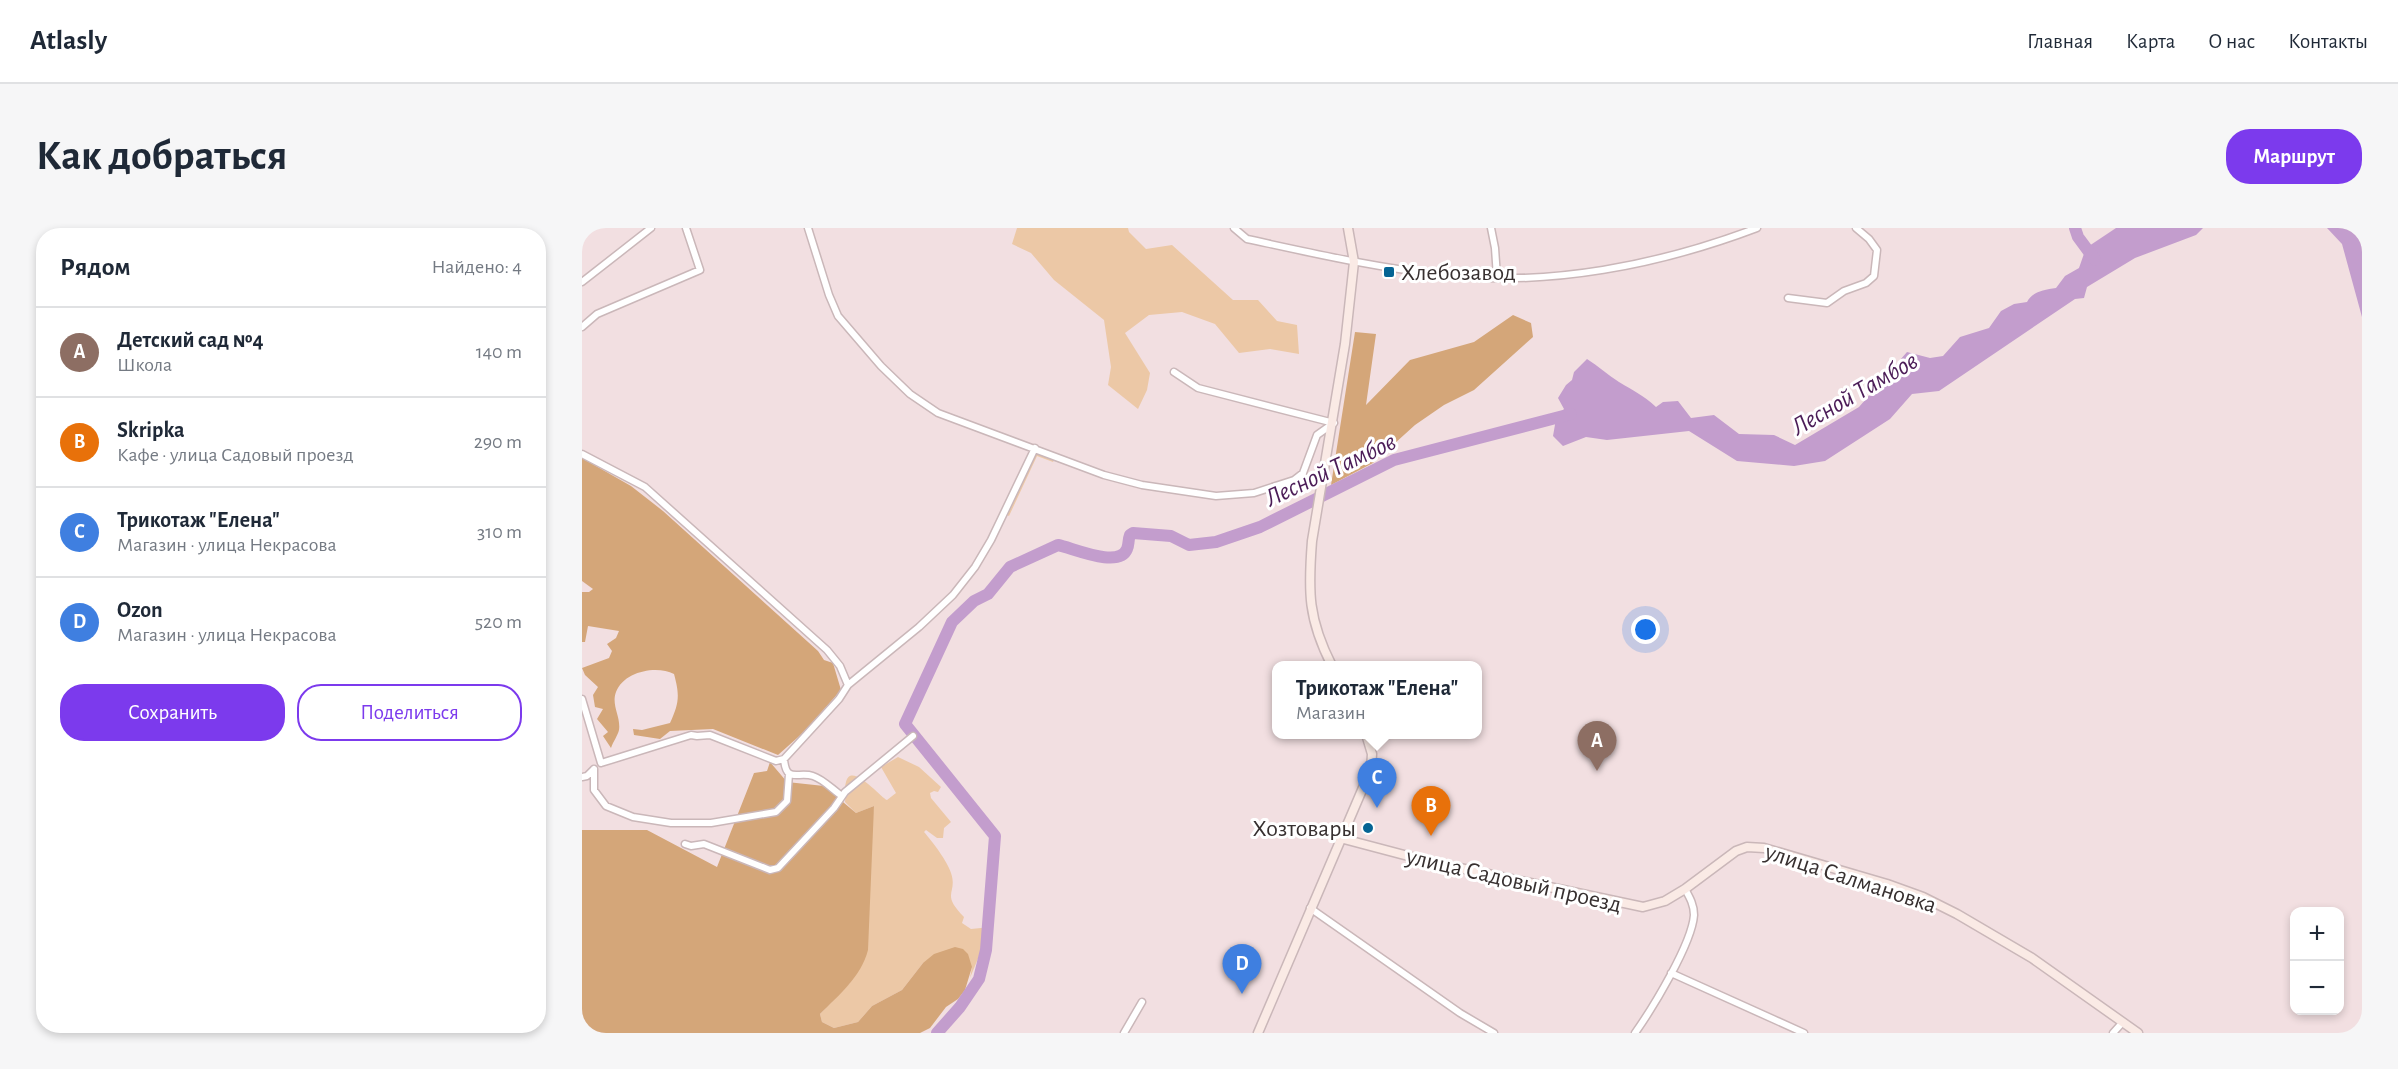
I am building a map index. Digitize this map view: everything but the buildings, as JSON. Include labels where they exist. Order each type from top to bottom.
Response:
[{"type":"street","points":[[582,282],[651,228]]},
{"type":"street","points":[[582,327],[597,314],[700,270],[686,228]]},
{"type":"street","points":[[808,228],[838,316],[881,366],[910,394],[938,413],[1104,475],[1142,485],[1196,494],[1229,497],[1254,493],[1294,480],[1303,473],[1317,435],[1334,423]]},
{"type":"street","points":[[1234,228],[1246,238],[1354,262],[1445,276],[1497,277],[1541,277],[1592,272],[1674,254],[1757,228]]},
{"type":"street","points":[[1330,661],[1320,641],[1311,612],[1310,570],[1312,541],[1334,423],[1354,262],[1348,228]]},
{"type":"street","points":[[1491,228],[1497,277]]},
{"type":"street","points":[[1788,298],[1827,303],[1844,291],[1866,283],[1874,276],[1877,250],[1869,239],[1856,228]]},
{"type":"street","points":[[1174,372],[1198,388],[1334,423]]},
{"type":"street","points":[[582,777],[587,776],[601,763],[691,735],[710,735],[776,761],[783,759],[839,699],[848,685],[919,627],[953,595],[975,567],[991,540],[1035,448]]},
{"type":"street","points":[[582,453],[645,487],[827,650],[840,666],[848,685]]},
{"type":"street","points":[[582,699],[601,763]]},
{"type":"street","points":[[685,844],[691,846],[704,844],[770,870],[778,868],[842,796],[913,736]]},
{"type":"street","points":[[1258,1033],[1371,769],[1372,754],[1367,739]]},
{"type":"street","points":[[783,759],[784,767],[789,774],[812,775],[842,796]]},
{"type":"street","points":[[594,769],[594,790],[606,806],[633,817],[671,823],[711,823],[776,813],[787,801],[789,774]]},
{"type":"street","name":"улица Садовый проезд","points":[[1340,838],[1427,861],[1557,888],[1633,907],[1658,904],[1685,889]]},
{"type":"street","name":"улица Салмановка","points":[[1685,889],[1736,851],[1753,846],[1864,876],[1923,897],[1996,935],[2138,1033]]},
{"type":"street","points":[[1635,1033],[1671,973],[1693,921],[1692,901],[1685,889]]},
{"type":"street","points":[[1310,908],[1460,1013],[1494,1033]]},
{"type":"street","points":[[1671,973],[1804,1033]]},
{"type":"street","points":[[1124,1033],[1142,1002]]},
{"type":"street","points":[[2113,1033],[2122,1023]]},
{"type":"shaded area","points":[[1017,228],[1128,228],[1129,232],[1146,249],[1172,245],[1233,300],[1258,300],[1277,321],[1297,325],[1299,354],[1270,349],[1239,353],[1215,324],[1182,312],[1149,315],[1125,333],[1150,373],[1147,390],[1138,409],[1108,385],[1111,367],[1104,320],[1054,280],[1031,253],[1012,244]]},
{"type":"shaded area","points":[[2116,228],[2203,228],[2196,235],[2135,258],[2087,287],[2084,298],[2075,299],[1939,391],[1912,394],[1890,419],[1825,461],[1794,466],[1737,461],[1689,431],[1607,440],[1586,437],[1563,446],[1553,436],[1556,419],[1564,409],[1558,398],[1572,380],[1574,372],[1587,359],[1656,407],[1663,402],[1678,401],[1691,418],[1714,415],[1739,434],[1774,435],[1795,445],[1859,407],[1907,352],[1930,358],[1943,356],[1960,337],[1989,328],[2001,311],[2014,304],[2027,302],[2032,295],[2039,292],[2056,288],[2065,276],[2079,268],[2086,248]]},
{"type":"shaded area","points":[[2327,228],[2362,228],[2362,317],[2342,244]]},
{"type":"shaded area","points":[[1513,315],[1531,323],[1533,337],[1474,390],[1444,405],[1415,425],[1373,463],[1331,485],[1355,332],[1376,334],[1366,405],[1410,360],[1474,342]]},
{"type":"shaded area","points":[[1037,453],[1055,459],[1053,462],[1037,456],[1009,516],[1005,514]]},
{"type":"shaded area","points":[[582,458],[631,486],[663,511],[818,651],[824,660],[833,663],[841,690],[805,731],[778,755],[713,729],[670,731],[660,739],[634,735],[633,729],[642,730],[670,723],[673,716],[678,699],[674,674],[659,670],[633,675],[620,685],[615,697],[619,730],[611,748],[603,736],[608,732],[597,719],[603,709],[595,707],[593,695],[598,687],[585,675],[582,668],[609,658],[612,651],[607,644],[616,638],[619,631],[588,626],[585,642],[582,642],[582,592],[589,592],[593,589],[582,581]]},
{"type":"shaded area","points":[[898,757],[919,767],[941,787],[938,792],[930,793],[931,798],[951,822],[944,828],[943,838],[937,838],[926,830],[924,832],[949,868],[953,880],[951,898],[964,917],[962,923],[971,929],[991,927],[970,978],[972,967],[923,963],[902,990],[872,1006],[858,1022],[834,1028],[822,1022],[820,1014],[850,983],[874,806],[856,813],[845,802],[845,784],[849,777],[854,776],[866,782],[887,800],[896,793],[881,767]]},
{"type":"shaded area","points":[[770,762],[787,782],[824,786],[856,813],[874,806],[868,950],[855,977],[820,1014],[822,1022],[834,1028],[858,1022],[872,1006],[902,990],[923,963],[934,954],[955,947],[963,949],[968,954],[972,967],[965,990],[958,999],[946,1007],[930,1028],[920,1033],[582,1033],[582,830],[647,830],[717,867],[754,773],[767,771]]},
{"type":"waterway","points":[[2075,228],[2078,237],[2095,260]]},
{"type":"waterway","name":"Лесной Тамбов","points":[[937,1033],[960,1007],[979,979],[986,950],[995,836],[905,724],[952,622],[974,601],[988,594],[1010,567],[1058,545],[1095,556],[1115,557],[1122,555],[1127,549],[1130,535],[1133,533],[1171,536],[1189,545],[1216,542],[1260,527],[1394,460],[1571,414]]},
{"type":"place","name":"Хлебозавод","points":[[1389,272]]},
{"type":"place","name":"Детский сад №4","points":[[1597,771]]},
{"type":"place","name":"Трикотаж \"Елена\"","points":[[1377,808]]},
{"type":"place","name":"Хозтовары","points":[[1368,828]]},
{"type":"place","name":"Skripka","points":[[1431,836]]},
{"type":"place","name":"Ozon","points":[[1242,994]]}]
